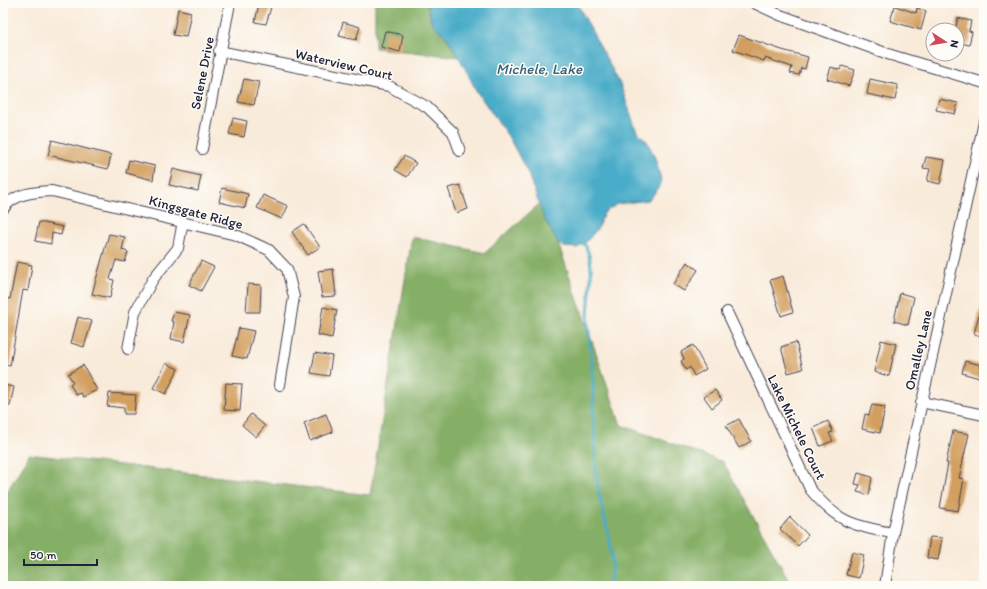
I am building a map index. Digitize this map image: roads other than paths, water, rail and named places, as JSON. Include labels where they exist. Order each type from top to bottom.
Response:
[{"type":"street","name":"Selene Drive","points":[[202,149],[219,51],[230,3]]},
{"type":"street","points":[[754,3],[780,15],[891,55],[984,83]]},
{"type":"street","name":"Waterview Court","points":[[219,51],[390,86],[427,107],[453,132],[460,151]]},
{"type":"street","name":"Omalley Lane","points":[[885,586],[893,533],[984,122]]},
{"type":"street","name":"Kingsgate Ridge","points":[[3,209],[6,197],[52,191],[183,221],[236,235],[269,250],[287,269],[294,297],[280,385]]},
{"type":"street","points":[[128,349],[135,312],[153,279],[178,248],[183,221]]},
{"type":"street","name":"Lake Michele Court","points":[[727,312],[810,489],[823,505],[847,522],[860,527],[893,533]]},
{"type":"street","points":[[921,402],[984,415]]},
{"type":"water","name":"Michele, Lake","points":[[427,3],[577,3],[620,84],[637,132],[647,141],[656,160],[661,180],[658,189],[649,200],[617,204],[604,213],[598,228],[587,241],[577,248],[564,247],[558,243],[544,218],[527,171],[508,136],[477,92],[459,57],[447,38],[432,23]]},
{"type":"waterway","points":[[584,243],[588,252],[591,272],[588,323],[592,360],[597,481],[611,547],[612,560],[612,573],[609,586]]}]
